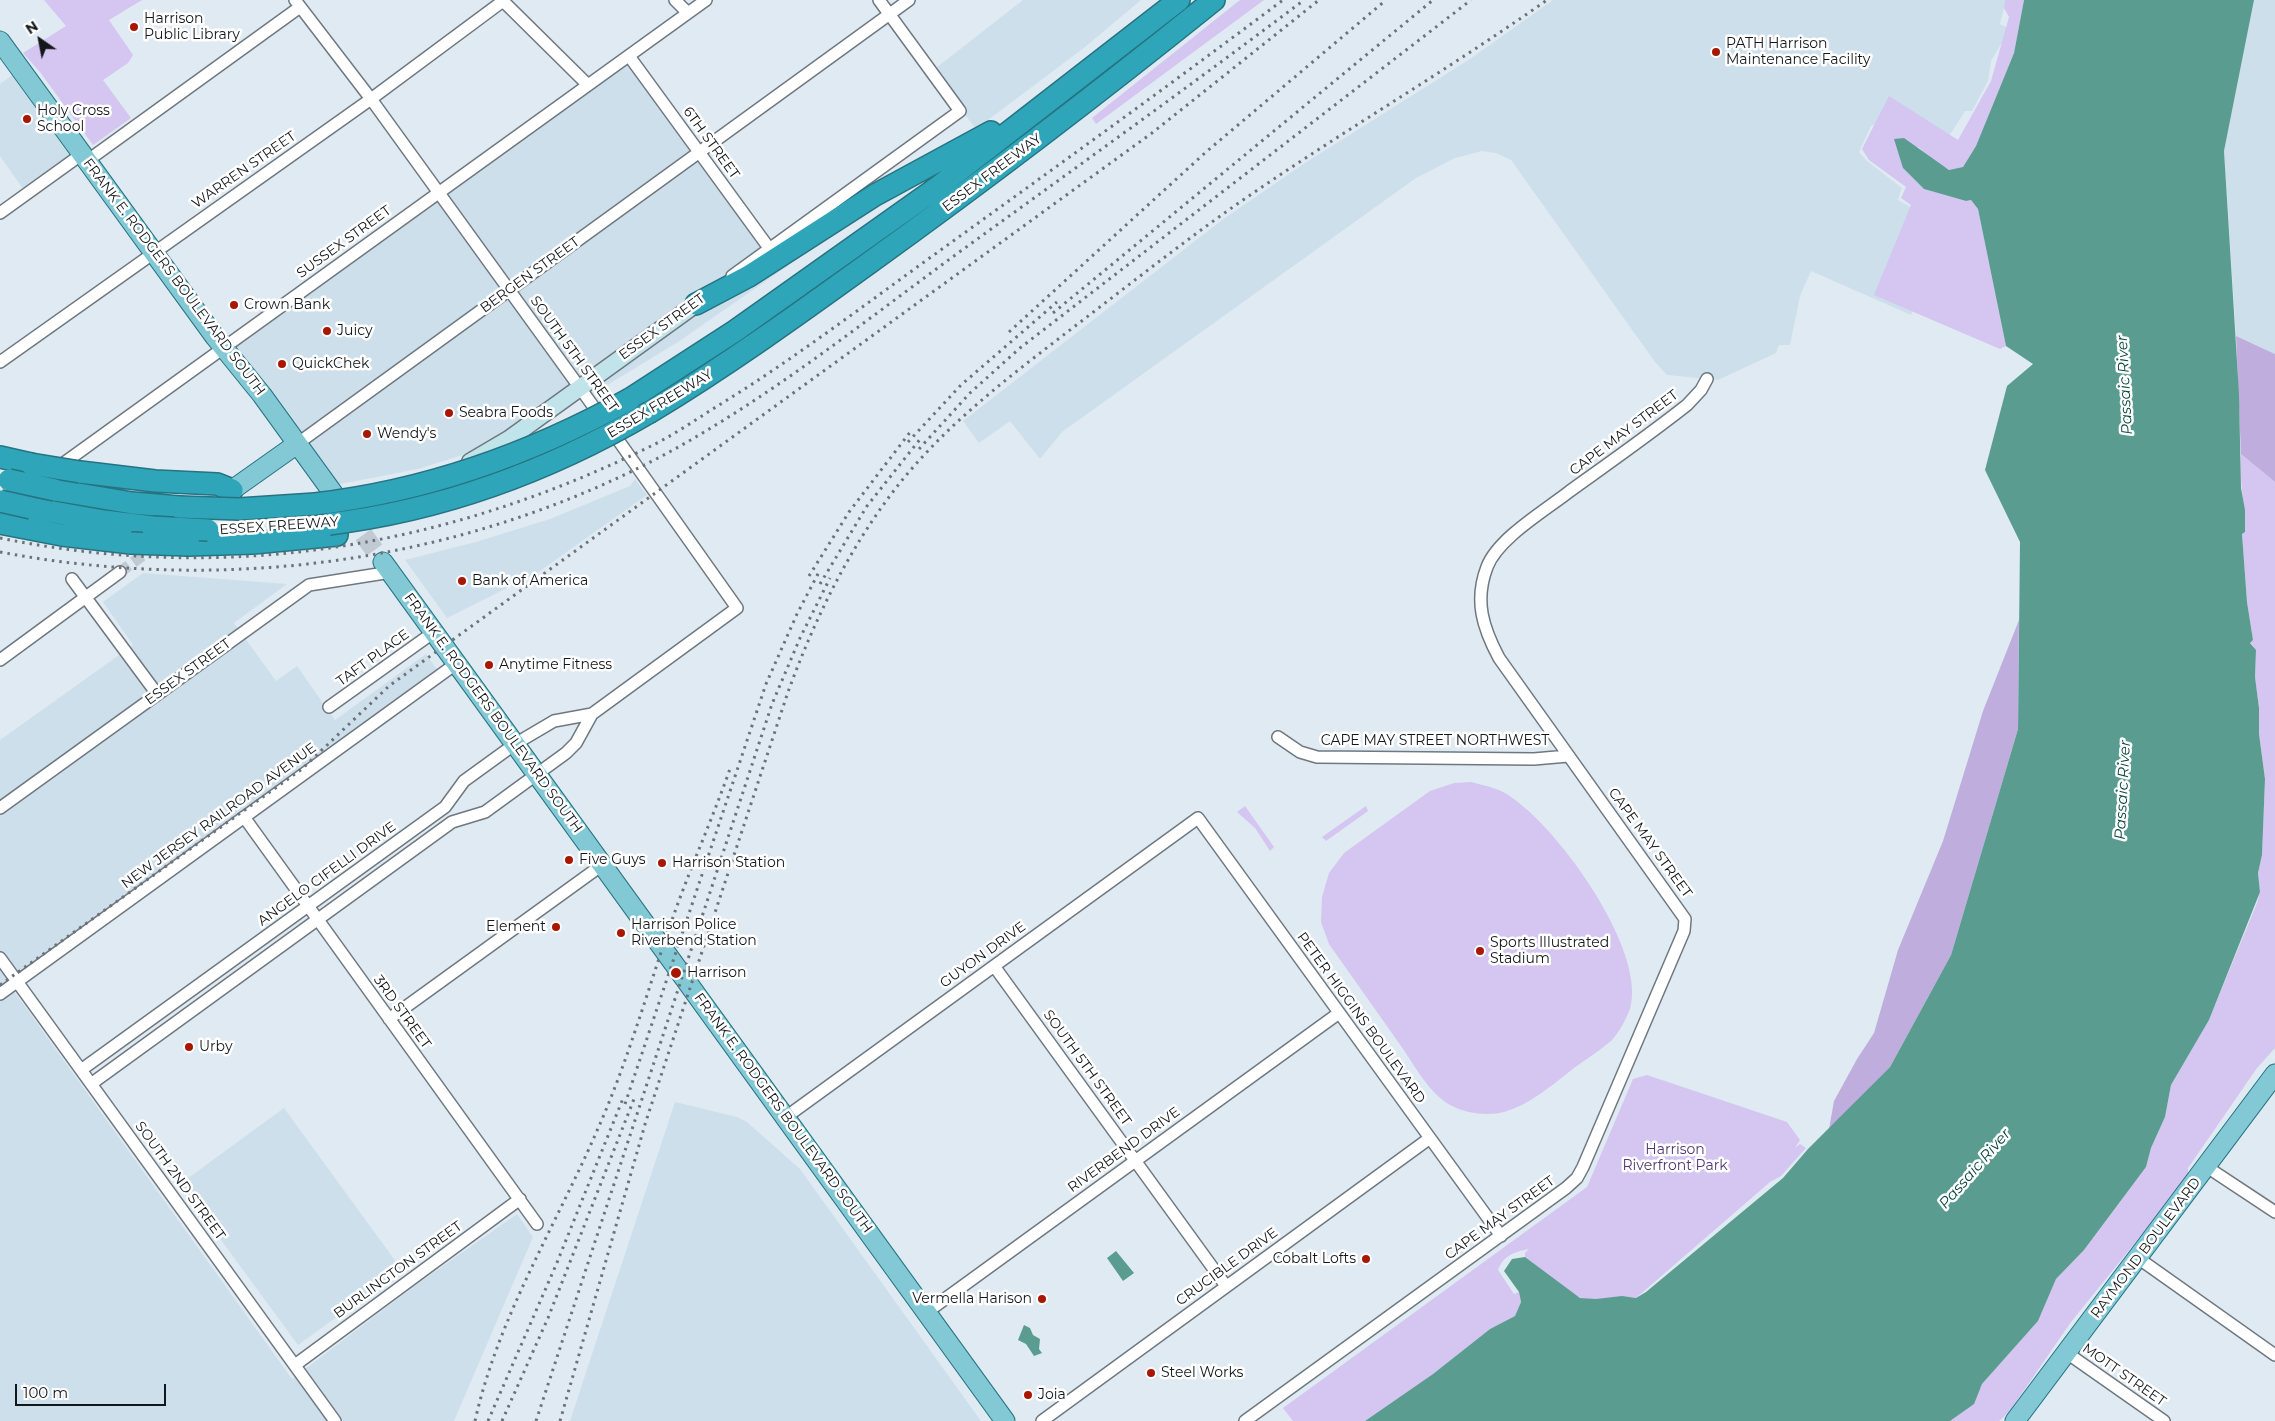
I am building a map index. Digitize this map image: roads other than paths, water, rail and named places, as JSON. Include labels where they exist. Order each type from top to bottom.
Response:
[{"type":"highway","name":"ESSEX FREEWAY","points":[[4,479],[132,503],[179,507],[236,499],[315,504],[389,492],[469,471],[546,442],[630,399],[674,372],[796,289],[1026,119],[1179,0]]},
{"type":"highway","name":"ESSEX FREEWAY","points":[[0,501],[32,508],[152,527],[208,530],[333,529],[468,494],[554,462],[650,412],[802,312],[1036,141],[1214,0]]},
{"type":"highway","points":[[696,304],[749,276],[889,187],[996,130],[1026,119]]},
{"type":"highway","points":[[0,457],[80,472],[155,481],[217,484],[236,499]]},
{"type":"highway","points":[[2,519],[62,536],[141,547],[252,543],[333,529]]},
{"type":"main road","name":"FRANK E. RODGERS BOULEVARD SOUTH","points":[[0,41],[223,347],[347,512]]},
{"type":"main road","name":"BERGEN STREET","points":[[236,499],[297,444]]},
{"type":"main road","name":"FRANK E. RODGERS BOULEVARD SOUTH","points":[[387,567],[1005,1421]]},
{"type":"main road","name":"RAYMOND BOULEVARD","points":[[2015,1421],[2207,1168],[2275,1074]]},
{"type":"street","points":[[676,0],[688,13]]},
{"type":"street","name":"SUSSEX STREET","points":[[2,519],[223,347],[706,0]]},
{"type":"street","points":[[879,0],[890,14]]},
{"type":"street","name":"BERGEN STREET","points":[[297,444],[909,0]]},
{"type":"street","points":[[503,1],[588,85]]},
{"type":"street","name":"WARREN STREET","points":[[0,362],[371,99],[503,1]]},
{"type":"street","points":[[0,213],[85,157],[298,4]]},
{"type":"street","name":"SOUTH 5TH STREET","points":[[298,4],[371,99],[580,387],[737,608]]},
{"type":"street","name":"ESSEX STREET","points":[[347,512],[367,502],[442,475],[509,439],[696,304],[769,248],[960,111],[890,14]]},
{"type":"street","name":"6TH STREET","points":[[629,56],[769,248]]},
{"type":"street","name":"CAPE MAY STREET","points":[[1245,1421],[1566,1188],[1580,1173],[1685,925],[1682,912],[1499,658],[1487,635],[1480,612],[1487,567],[1495,552],[1527,523],[1687,405],[1701,390],[1707,379]]},
{"type":"street","name":"BERGEN STREET","points":[[141,547],[236,499]]},
{"type":"street","name":"ESSEX STREET","points":[[0,808],[309,585],[387,567]]},
{"type":"street","points":[[0,660],[120,572]]},
{"type":"street","points":[[72,579],[157,694]]},
{"type":"street","name":"ANGELO CIFELLI DRIVE","points":[[91,1084],[452,822],[485,812],[571,749],[592,714],[737,608]]},
{"type":"street","name":"TAFT PLACE","points":[[329,708],[434,632]]},
{"type":"street","name":"NEW JERSEY RAILROAD AVENUE","points":[[0,994],[457,663]]},
{"type":"street","name":"ANGELO CIFELLI DRIVE","points":[[81,1070],[445,807],[464,781],[514,744],[554,721],[592,714]]},
{"type":"street","name":"CAPE MAY STREET NORTHWEST","points":[[1278,737],[1300,752],[1317,757],[1534,759],[1568,756]]},
{"type":"street","name":"3RD STREET","points":[[244,817],[537,1224]]},
{"type":"street","name":"PETER HIGGINS BOULEVARD","points":[[1198,818],[1501,1236]]},
{"type":"street","name":"GUYON DRIVE","points":[[786,1117],[1198,818]]},
{"type":"street","points":[[389,1020],[603,868]]},
{"type":"street","name":"SOUTH 2ND STREET","points":[[0,958],[335,1421]]},
{"type":"street","name":"SOUTH 5TH STREET","points":[[994,966],[1226,1286]]},
{"type":"street","name":"RIVERBEND DRIVE","points":[[926,1312],[1339,1013]]},
{"type":"street","name":"CRUCIBLE DRIVE","points":[[1042,1421],[1430,1138]]},
{"type":"street","points":[[2207,1168],[2275,1212]]},
{"type":"street","name":"BURLINGTON STREET","points":[[295,1365],[520,1199]]},
{"type":"street","points":[[2138,1258],[2275,1355]]},
{"type":"street","name":"MOTT STREET","points":[[2067,1353],[2164,1421]]},
{"type":"water","name":"Passaic River","points":[[2024,0],[2254,0],[2224,151],[2239,394],[2241,488],[2245,510],[2245,532],[2242,534],[2247,602],[2253,640],[2250,643],[2256,650],[2255,677],[2259,708],[2259,734],[2265,779],[2262,855],[2258,873],[2260,892],[2209,1020],[2171,1085],[2165,1117],[2151,1148],[2146,1167],[2084,1250],[2056,1279],[2038,1321],[1982,1384],[1974,1404],[1950,1421],[1365,1421],[1433,1374],[1490,1329],[1515,1316],[1521,1302],[1519,1292],[1504,1271],[1512,1259],[1525,1257],[1580,1298],[1596,1299],[1622,1296],[1636,1298],[1646,1292],[1783,1178],[1808,1149],[1890,1067],[1951,955],[2018,729],[2020,542],[1985,470],[2007,386],[2033,364],[2006,346],[1978,209],[1971,200],[1966,201],[1924,189],[1903,168],[1894,139],[1904,138],[1949,170],[1963,167],[1976,146],[2014,53]]},
{"type":"water","points":[[1116,1251],[1134,1273],[1123,1281],[1107,1258]]},
{"type":"water","points":[[1024,1325],[1030,1328],[1033,1335],[1040,1339],[1039,1349],[1042,1353],[1034,1356],[1026,1344],[1018,1340]]},
{"type":"tunnel","points":[[347,512],[383,562]]},
{"type":"tunnel","points":[[120,572],[150,550]]},
{"type":"railway","points":[[0,538],[84,551],[168,557],[250,556],[332,548],[413,532],[492,510],[571,482],[665,439],[767,374],[823,336],[1283,0]]},
{"type":"railway","points":[[0,552],[86,565],[173,570],[259,568],[345,559],[430,543],[513,519],[595,488],[673,450],[783,381],[1304,0]]},
{"type":"railway","points":[[0,985],[302,769],[389,686],[1152,133],[1319,0]]},
{"type":"railway","points":[[1009,332],[1206,152],[1386,0]]},
{"type":"railway","points":[[1053,313],[1433,0]]},
{"type":"railway","points":[[919,449],[970,393],[1020,348],[1471,0]]},
{"type":"railway","points":[[560,1421],[646,1121],[788,692],[810,637],[835,584],[881,508],[919,460],[986,396],[1150,268],[1218,217],[1265,185],[1547,0]]},
{"type":"railway","points":[[908,442],[961,385],[1057,302]]},
{"type":"railway","points":[[809,576],[849,512],[911,431]]},
{"type":"railway","points":[[820,584],[867,506],[921,438]]},
{"type":"railway","points":[[625,1104],[766,684],[797,614],[819,572]]},
{"type":"railway","points":[[536,1421],[772,704],[800,638],[830,578]]},
{"type":"railway","points":[[475,1421],[485,1383],[512,1310],[580,1169],[607,1107],[679,901],[731,766]]},
{"type":"railway","points":[[488,1421],[556,1265],[624,1096]]},
{"type":"railway","points":[[502,1421],[548,1318],[634,1099]]},
{"type":"place","name":"Harrison Public Library","points":[[134,27]]},
{"type":"place","name":"PATH Harrison Maintenance Facility","points":[[1716,52]]},
{"type":"place","name":"Holy Cross School","points":[[27,119]]},
{"type":"place","name":"Crown Bank","points":[[234,305]]},
{"type":"place","name":"Juicy","points":[[327,331]]},
{"type":"place","name":"QuickChek","points":[[282,364]]},
{"type":"place","name":"Seabra Foods","points":[[449,413]]},
{"type":"place","name":"Wendy's","points":[[367,434]]},
{"type":"place","name":"Bank of America","points":[[462,581]]},
{"type":"place","name":"Anytime Fitness","points":[[489,665]]},
{"type":"place","name":"Five Guys","points":[[569,860]]},
{"type":"place","name":"Harrison Station","points":[[662,863]]},
{"type":"place","name":"Element","points":[[556,927]]},
{"type":"place","name":"Harrison Police Riverbend Station","points":[[621,933]]},
{"type":"place","name":"Sports Illustrated Stadium","points":[[1480,951]]},
{"type":"place","name":"Harrison","points":[[676,973]]},
{"type":"place","name":"Urby","points":[[189,1047]]},
{"type":"place","name":"Cobalt Lofts","points":[[1366,1259]]},
{"type":"place","name":"Vermella Harison","points":[[1042,1299]]},
{"type":"place","name":"Steel Works","points":[[1151,1373]]},
{"type":"place","name":"Joia","points":[[1028,1395]]},
{"type":"park label","name":"Harrison Riverfront Park","points":[[1675,1158]]}]
